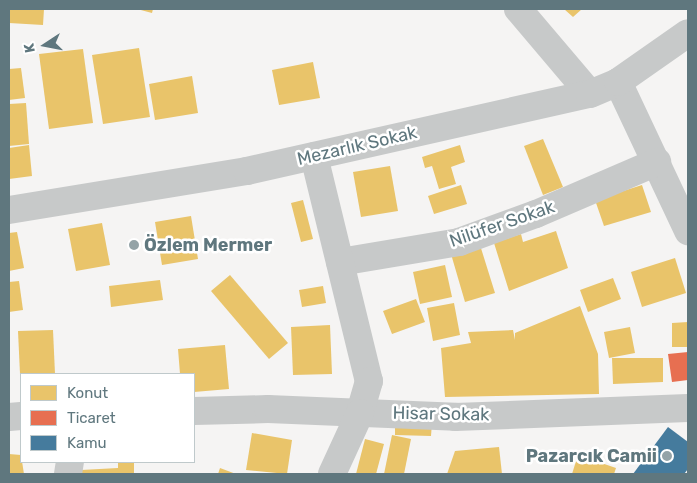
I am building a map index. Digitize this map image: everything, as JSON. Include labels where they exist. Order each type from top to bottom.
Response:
[{"type":"street","points":[[518,9],[590,94]]},
{"type":"street","name":"Mezarlık Sokak","points":[[9,210],[247,171],[590,94],[618,82],[688,33]]},
{"type":"street","points":[[618,82],[688,231]]},
{"type":"street","points":[[314,156],[369,381],[360,413],[332,474]]},
{"type":"street","name":"Nilüfer Sokak","points":[[340,262],[459,242],[536,214],[657,162]]},
{"type":"street","name":"Hisar Sokak","points":[[195,411],[268,409],[455,417],[688,408]]},
{"type":"building: Konut","points":[[9,9],[44,9],[43,25],[9,23]]},
{"type":"building: Konut","points":[[137,9],[153,9],[152,13]]},
{"type":"building: Konut","points":[[564,9],[582,9],[573,17]]},
{"type":"building: Konut","points":[[139,48],[150,117],[103,124],[92,55]]},
{"type":"building: Konut","points":[[83,49],[93,123],[49,129],[39,54]]},
{"type":"building: Konut","points":[[313,62],[320,98],[279,105],[272,70]]},
{"type":"building: Konut","points":[[21,68],[25,98],[9,100],[9,69]]},
{"type":"building: Konut","points":[[192,76],[198,113],[155,120],[149,84]]},
{"type":"building: Konut","points":[[26,103],[29,144],[9,146],[9,104]]},
{"type":"building: Konut","points":[[543,139],[563,187],[543,195],[524,146]]},
{"type":"building: Konut","points":[[29,145],[32,176],[9,179],[9,148]]},
{"type":"building: Konut","points":[[460,145],[465,162],[451,167],[456,184],[439,189],[432,166],[425,168],[422,157]]},
{"type":"building: Konut","points":[[390,166],[398,211],[361,217],[353,172]]},
{"type":"building: Konut","points":[[461,185],[467,204],[434,214],[428,196]]},
{"type":"building: Konut","points":[[642,185],[651,212],[604,226],[595,200]]},
{"type":"building: Konut","points":[[303,200],[313,239],[301,242],[291,203]]},
{"type":"building: Konut","points":[[191,216],[198,259],[162,265],[155,222]]},
{"type":"building: Konut","points":[[102,223],[110,265],[76,271],[68,229]]},
{"type":"building: Konut","points":[[556,231],[568,268],[509,291],[494,243],[521,234],[523,242]]},
{"type":"building: Konut","points":[[17,232],[24,268],[9,271],[9,233]]},
{"type":"building: Konut","points":[[480,245],[495,293],[465,302],[451,254]]},
{"type":"building: Konut","points":[[675,258],[686,293],[642,307],[631,272]]},
{"type":"building: Konut","points":[[445,265],[452,297],[420,304],[413,272]]},
{"type":"building: Konut","points":[[230,275],[288,343],[269,359],[211,291]]},
{"type":"building: Konut","points":[[613,278],[621,299],[588,312],[580,290]]},
{"type":"building: Konut","points":[[160,280],[163,300],[111,307],[109,286]]},
{"type":"building: Konut","points":[[19,281],[23,310],[9,312],[9,282]]},
{"type":"building: Konut","points":[[323,286],[326,303],[302,307],[299,290]]},
{"type":"building: Konut","points":[[416,299],[425,322],[392,334],[383,311]]},
{"type":"building: Konut","points":[[454,303],[460,335],[433,341],[427,308]]},
{"type":"building: Konut","points":[[580,306],[598,354],[599,394],[445,397],[441,348],[471,343],[468,332],[513,330],[515,340],[515,333]]},
{"type":"building: Konut","points":[[688,322],[688,347],[672,347],[672,323]]},
{"type":"building: Konut","points":[[330,325],[332,374],[293,375],[291,327]]},
{"type":"building: Konut","points":[[630,327],[635,353],[609,358],[604,332]]},
{"type":"building: Konut","points":[[53,330],[55,373],[20,374],[18,331]]},
{"type":"building: Konut","points":[[225,345],[229,389],[195,392],[195,373],[180,373],[178,349]]},
{"type":"building: Konut","points":[[612,358],[663,358],[663,382],[613,384]]},
{"type":"building: Konut","points":[[395,422],[432,423],[431,436],[395,435]]},
{"type":"building: Konut","points":[[252,433],[292,440],[287,474],[246,470]]},
{"type":"building: Konut","points":[[392,435],[411,439],[404,474],[384,474]]},
{"type":"building: Konut","points":[[365,439],[384,444],[376,474],[356,474]]},
{"type":"building: Konut","points":[[499,447],[502,474],[447,474],[455,451]]},
{"type":"building: Konut","points":[[9,454],[20,455],[20,463],[22,463],[24,474],[9,474]]},
{"type":"building: Konut","points":[[578,455],[616,468],[614,474],[572,474]]},
{"type":"building: Konut","points":[[118,463],[134,463],[134,474],[81,474],[81,470],[118,468]]},
{"type":"building: Konut","points":[[220,468],[236,474],[218,474]]},
{"type":"building: Ticaret","points":[[688,352],[688,380],[672,382],[668,354]]},
{"type":"building: Kamu","name":"Pazarcık Camii","points":[[668,427],[688,442],[688,469],[684,474],[633,474]]},
{"type":"place","name":"Özlem Mermer","points":[[134,245]]},
{"type":"place","name":"Pazarcık Camii","points":[[667,456]]}]
